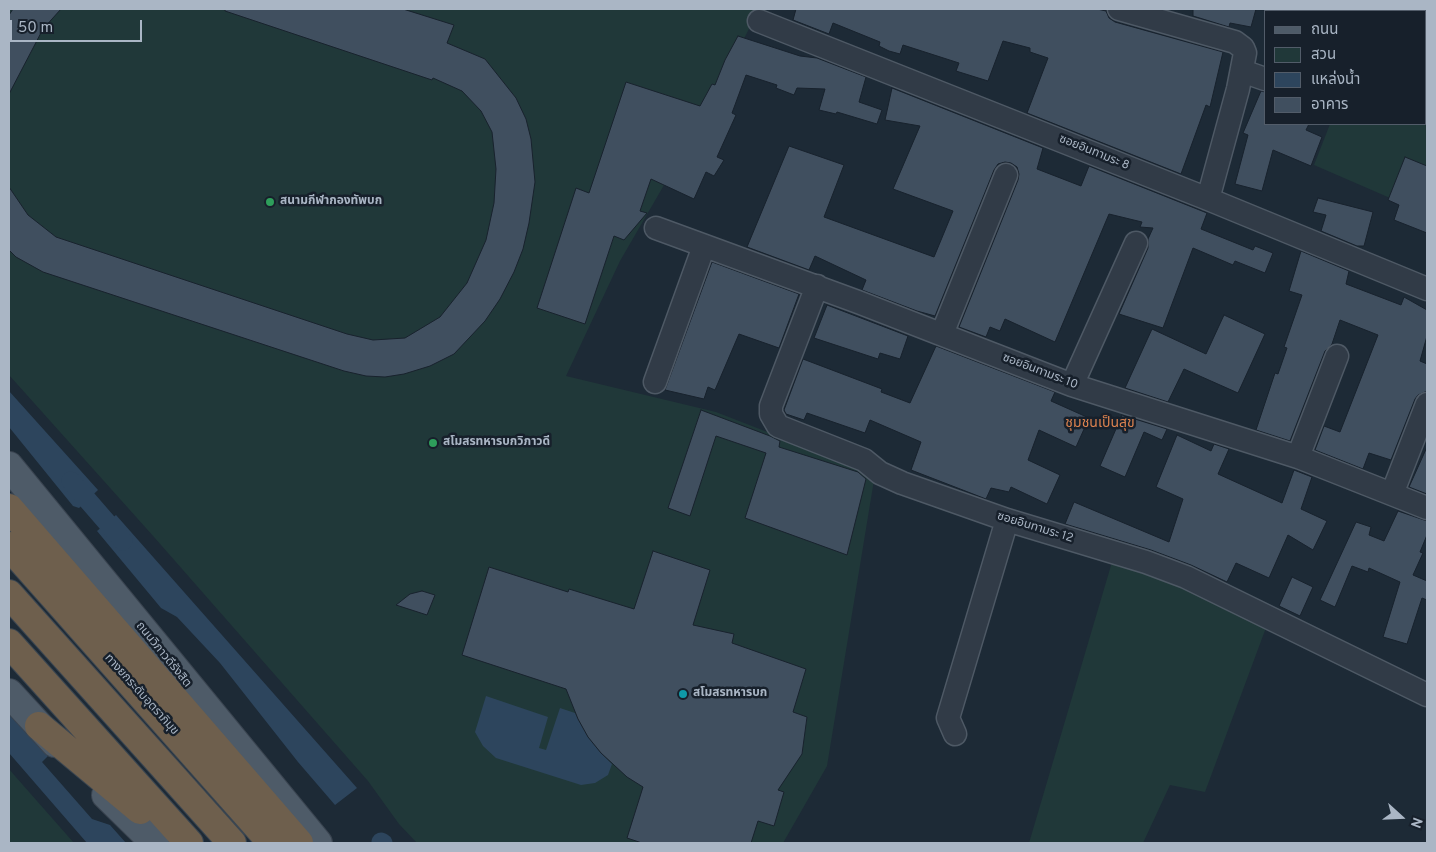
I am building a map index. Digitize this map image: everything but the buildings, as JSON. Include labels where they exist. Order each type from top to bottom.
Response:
[{"type":"highway","name":"ถนนวิภาวดีรังสิต","points":[[9,508],[299,843]]},
{"type":"highway","name":"ทางยกระดับอุตราภิมุข","points":[[9,546],[272,843]]},
{"type":"highway","points":[[9,594],[232,843]]},
{"type":"highway","points":[[9,643],[188,843]]},
{"type":"highway","points":[[39,726],[180,843]]},
{"type":"main road","name":"ถนนวิภาวดีรังสิต","points":[[9,466],[318,843]]},
{"type":"main road","points":[[9,693],[154,843]]},
{"type":"street","points":[[1120,9],[1235,42],[1243,48],[1245,53],[1238,90],[1208,199]]},
{"type":"street","name":"ซอยอินทามระ 8","points":[[759,21],[1208,199],[1427,289]]},
{"type":"street","points":[[1242,71],[1264,79]]},
{"type":"street","points":[[942,334],[1006,175]]},
{"type":"street","name":"ซอยอินทามระ 10","points":[[656,228],[817,286],[1072,385],[1298,457],[1427,508]]},
{"type":"street","points":[[1072,385],[1136,242]]},
{"type":"street","points":[[655,382],[704,246]]},
{"type":"street","name":"ซอยอินทามระ 12","points":[[817,286],[771,406],[771,414],[778,426],[864,460],[880,473],[890,478],[1007,520],[1146,562],[1186,577],[1427,695]]},
{"type":"street","points":[[1298,457],[1337,356]]},
{"type":"street","points":[[1392,494],[1427,404]]},
{"type":"street","points":[[955,734],[948,718],[1007,520]]},
{"type":"green space","name":"สโมสรทหารบกวิภาวดี","points":[[9,9],[759,9],[711,104],[620,261],[566,376],[716,412],[875,474],[827,766],[783,843],[417,843],[399,824],[368,781],[9,375]]},
{"type":"green space","points":[[1427,9],[1427,214],[1314,165],[1330,125],[1426,125],[1426,10],[1280,10]]},
{"type":"green space","points":[[1112,562],[1201,593],[1267,625],[1205,792],[1170,785],[1143,843],[1029,843]]},
{"type":"green space","points":[[9,769],[15,776],[74,843],[9,843]]},
{"type":"water","points":[[9,391],[98,490],[79,508],[73,506],[9,427]]},
{"type":"water","points":[[116,515],[357,788],[335,805],[298,762],[220,663],[177,617],[161,608],[97,531]]},
{"type":"water","points":[[486,696],[548,717],[539,748],[546,750],[560,708],[575,713],[588,737],[612,764],[608,775],[595,783],[581,785],[496,758],[483,746],[475,732]]},
{"type":"water","points":[[9,711],[48,756],[42,762],[92,819],[110,825],[126,843],[87,843],[9,753]]},
{"type":"waterway","points":[[71,481],[123,541]]},
{"type":"place","name":"สนามกีฬากองทัพบก","points":[[270,202]]},
{"type":"place","name":"สโมสรทหารบกวิภาวดี","points":[[433,443]]},
{"type":"place","name":"สโมสรทหารบก","points":[[683,694]]},
{"type":"district","name":"ชุมชนเป็นสุข","points":[[1100,424]]}]
